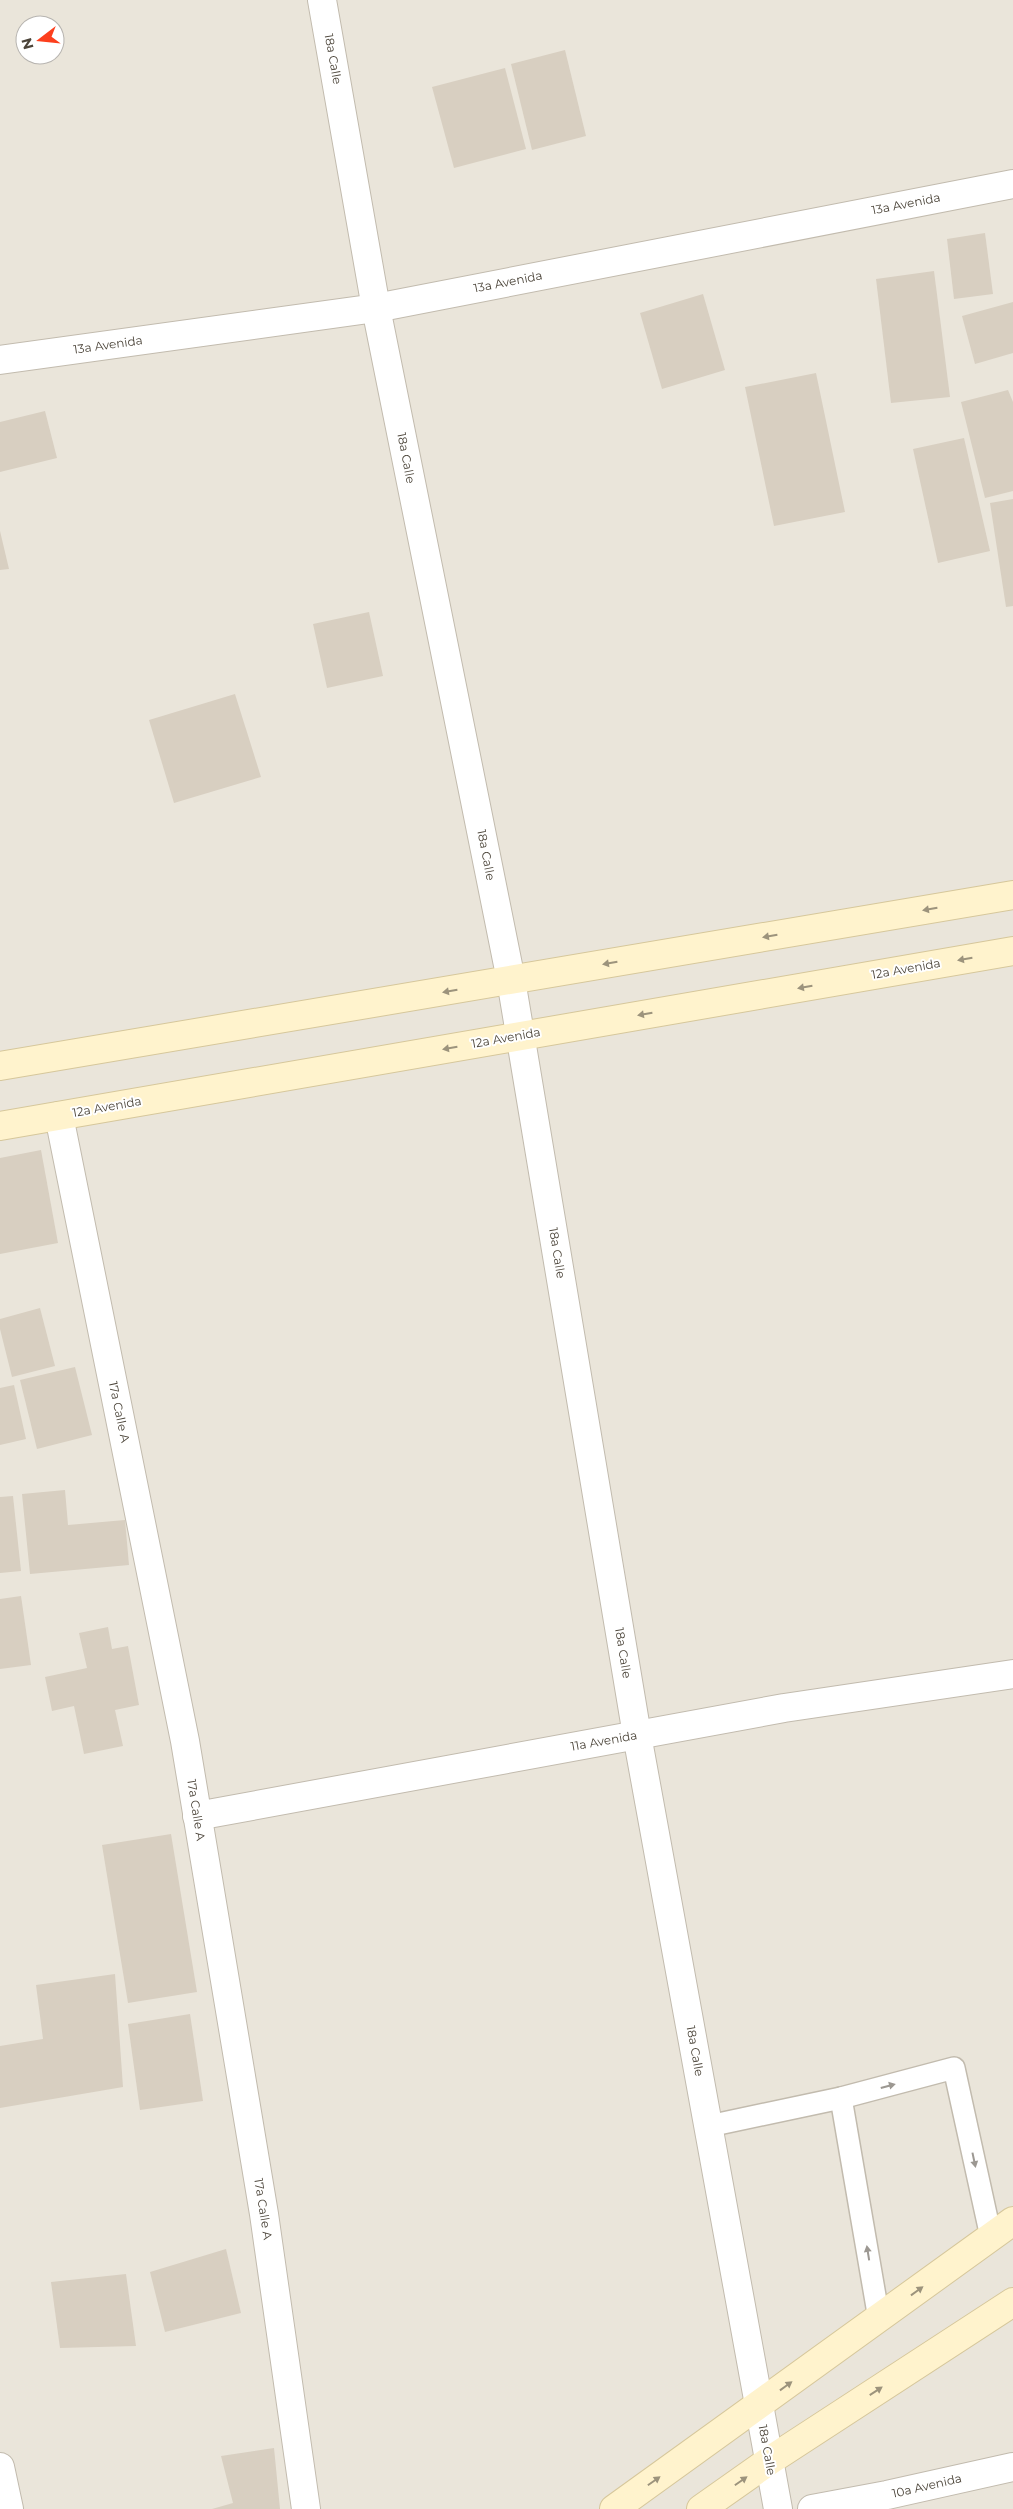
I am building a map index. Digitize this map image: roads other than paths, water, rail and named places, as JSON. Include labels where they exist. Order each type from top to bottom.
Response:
[{"type":"main road","points":[[0,1066],[1013,895]]},
{"type":"main road","name":"12a Avenida","points":[[0,1126],[1013,951]]},
{"type":"main road","points":[[614,2509],[1013,2221]]},
{"type":"main road","points":[[701,2509],[768,2461],[1013,2302]]},
{"type":"street","name":"18a Calle","points":[[322,0],[376,308],[511,980],[637,1735],[778,2509]]},
{"type":"street","name":"13a Avenida","points":[[0,360],[376,308],[1013,184]]},
{"type":"street","name":"17a Calle A","points":[[59,1116],[79,1223],[181,1721],[266,2223],[306,2509]]},
{"type":"street","name":"11a Avenida","points":[[197,1816],[784,1708],[1013,1674]]},
{"type":"street","points":[[0,2467],[9,2509]]},
{"type":"street","name":"10a Avenida","points":[[812,2509],[887,2495],[1013,2467]]},
{"type":"lane","points":[[709,2126],[840,2098],[954,2068],[991,2237]]},
{"type":"lane","points":[[840,2098],[879,2319]]}]
